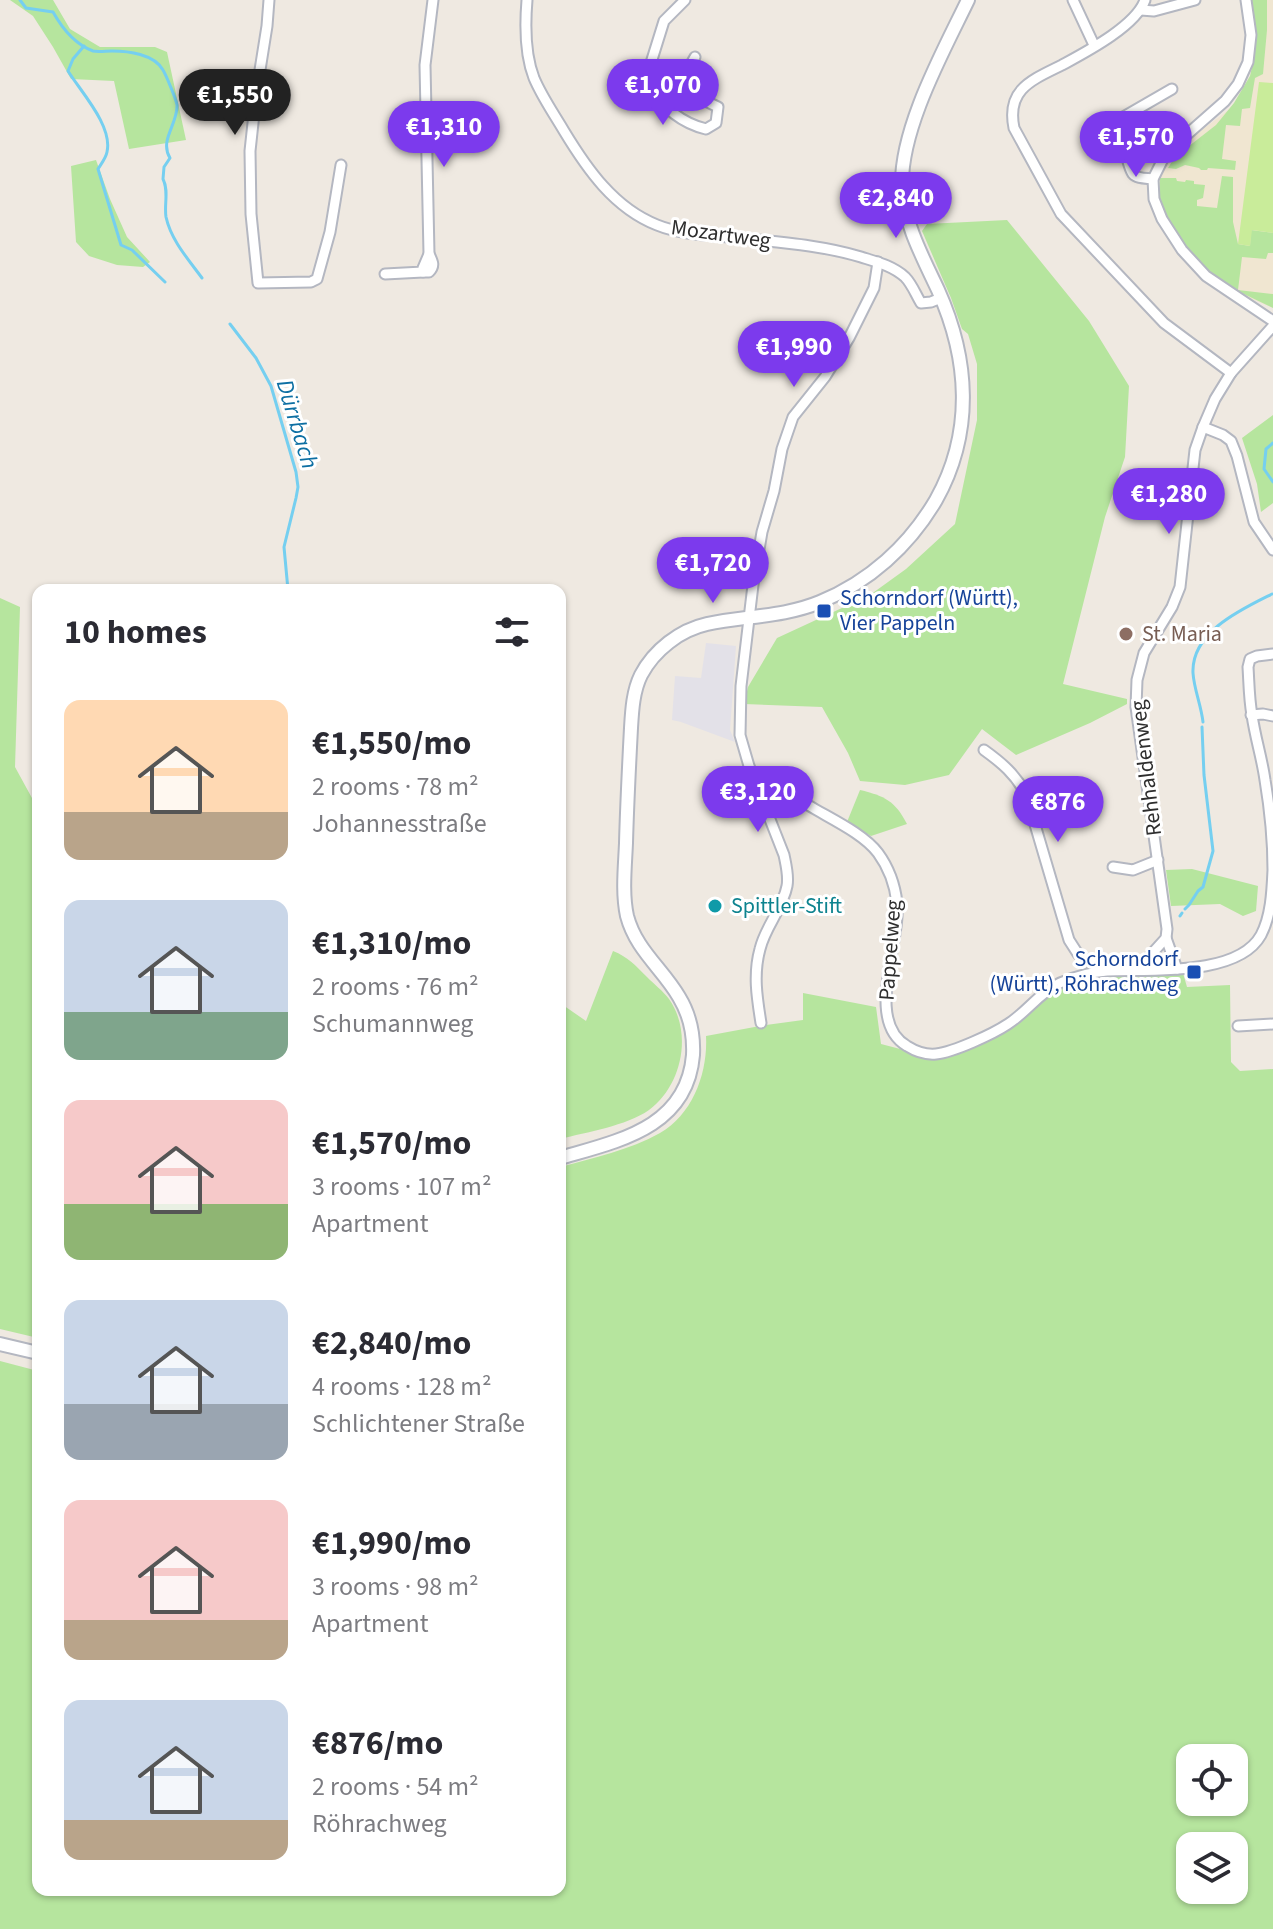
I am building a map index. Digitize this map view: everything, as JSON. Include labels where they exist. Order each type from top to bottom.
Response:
[{"type":"main road","points":[[566,1156],[636,1135],[663,1118],[686,1085],[692,1064],[694,1039],[690,1019],[679,996],[634,936],[626,911],[624,883],[632,705],[641,676],[662,648],[673,639],[704,625],[819,603],[879,568],[920,525],[942,489],[952,463],[962,417],[960,355],[941,298],[909,224],[902,191],[902,169],[927,85],[968,0]]},
{"type":"main road","points":[[0,1344],[32,1352]]},
{"type":"street","points":[[269,0],[250,151],[251,214],[258,283],[311,282],[322,278],[341,165]]},
{"type":"street","points":[[385,274],[423,272],[429,254],[425,65],[433,0]]},
{"type":"street","name":"Mozartweg","points":[[527,0],[525,27],[533,76],[582,160],[629,210],[656,225],[683,233],[806,245],[849,253],[895,270],[908,280],[921,303],[941,298]]},
{"type":"street","points":[[685,0],[664,21],[650,66],[649,88],[666,108],[692,125],[706,129],[716,123],[718,107],[688,87],[688,68],[695,57]]},
{"type":"street","points":[[1073,0],[1094,45]]},
{"type":"street","points":[[1195,0],[1154,11],[1143,5],[1121,30],[1030,81],[1020,91],[1011,115],[1014,128],[1061,214],[1164,323],[1231,373]]},
{"type":"street","points":[[1246,0],[1251,35],[1248,62],[1238,84],[1225,101],[1166,153],[1153,179],[1154,199],[1162,219],[1182,250],[1206,276],[1273,324]]},
{"type":"street","points":[[1153,179],[1132,173],[1120,119],[1172,89]]},
{"type":"street","points":[[761,1023],[755,975],[757,962],[761,943],[787,886],[787,869],[740,735],[741,686],[753,585],[762,532],[793,417],[825,377],[849,338],[874,288],[878,262]]},
{"type":"street","name":"Rehhaldenweg","points":[[1177,969],[1166,938],[1136,707],[1137,680],[1144,653],[1172,607],[1180,587],[1195,450],[1203,427],[1231,373],[1273,324]]},
{"type":"street","points":[[1203,427],[1231,441],[1254,522],[1273,550]]},
{"type":"street","name":"Pappelweg","points":[[753,777],[776,776],[802,802],[876,850],[886,865],[895,891],[897,919],[886,997],[889,1027],[905,1045],[919,1051],[933,1054],[948,1051],[1009,1024],[1050,988],[1064,981],[1103,971],[1177,969],[1215,963],[1233,958],[1250,948],[1260,937],[1271,907],[1273,842],[1265,779],[1251,715],[1248,667],[1250,659],[1273,654]]},
{"type":"street","points":[[1251,715],[1273,716]]},
{"type":"street","points":[[984,750],[1018,779],[1026,794],[1069,940],[1078,954],[1103,971]]},
{"type":"street","name":"Rehhaldenweg","points":[[1113,867],[1133,870],[1158,860]]},
{"type":"street","points":[[1137,970],[1166,938]]},
{"type":"street","points":[[1238,1026],[1273,1024]]},
{"type":"shaded area","points":[[1251,0],[1273,0],[1273,308],[1233,291],[1215,279],[1177,236],[1159,199],[1162,171],[1170,157],[1231,108],[1250,76],[1255,54]]},
{"type":"shaded area","points":[[706,643],[736,646],[730,730],[735,742],[672,720],[675,676],[701,678]]},
{"type":"green space","points":[[10,0],[53,0],[70,29],[100,47],[155,47],[167,52],[186,140],[129,149],[114,81],[71,79],[33,16]]},
{"type":"green space","points":[[1251,0],[1267,0],[1263,74],[1255,78],[1250,108],[1242,109],[1240,126],[1226,125],[1222,159],[1236,161],[1235,170],[1201,170],[1185,165],[1168,168],[1175,157],[1216,125],[1250,76],[1255,54]]},
{"type":"green space","points":[[1259,82],[1273,83],[1273,233],[1252,230],[1250,246],[1238,244]]},
{"type":"green space","points":[[96,160],[127,237],[150,262],[143,267],[117,265],[89,256],[76,242],[71,166]]},
{"type":"green space","points":[[1222,176],[1233,177],[1233,222],[1238,244],[1250,246],[1251,230],[1273,233],[1273,253],[1268,253],[1266,259],[1242,257],[1238,290],[1273,294],[1273,308],[1221,283],[1203,268],[1164,214],[1159,199],[1160,178],[1176,178],[1177,181],[1194,181],[1194,184],[1205,185],[1203,198],[1197,200],[1197,206],[1217,208]]},
{"type":"green space","points":[[1007,220],[1089,321],[1129,386],[1125,457],[1105,517],[1063,684],[1127,699],[1127,704],[1016,755],[982,729],[949,775],[905,785],[860,781],[822,707],[744,704],[748,687],[777,638],[870,595],[906,569],[955,524],[977,420],[977,364],[968,334],[962,329],[922,231],[927,224]]},
{"type":"green space","points":[[1273,415],[1273,503],[1261,512],[1257,484],[1242,438]]},
{"type":"green space","points":[[0,598],[20,607],[15,767],[32,798],[32,1337],[0,1329]]},
{"type":"green space","points":[[860,790],[888,801],[907,824],[871,836],[847,822]]},
{"type":"green space","points":[[1192,869],[1258,886],[1256,911],[1243,916],[1220,904],[1171,906],[1166,870]]},
{"type":"green space","points":[[613,951],[631,962],[669,999],[681,1027],[680,1058],[669,1087],[649,1110],[606,1128],[566,1138],[566,1007],[586,1021]]},
{"type":"green space","points":[[1183,973],[1187,987],[1230,985],[1231,1062],[1240,1071],[1273,1069],[1273,1929],[0,1929],[0,1361],[32,1369],[32,1896],[566,1896],[566,1165],[636,1144],[672,1125],[690,1103],[701,1078],[706,1036],[803,1020],[803,993],[876,1007],[881,1044],[927,1056],[965,1051],[1006,1030],[1057,990],[1106,977]]},
{"type":"waterway","name":"Dürrbach","points":[[20,0],[26,8],[53,12],[69,35],[86,48],[140,54],[153,60],[163,70],[177,105],[167,145],[170,158],[164,167],[166,217],[176,241],[202,278]]},
{"type":"waterway","points":[[84,46],[68,71],[95,110],[105,131],[107,152],[98,169],[121,245],[132,250],[165,282]]},
{"type":"waterway","name":"Dürrbach","points":[[230,324],[256,358],[271,386],[296,472],[298,487],[284,547],[287,584]]},
{"type":"waterway","points":[[1273,443],[1266,449],[1264,469],[1273,482]]},
{"type":"waterway","points":[[1203,722],[1193,673],[1200,645],[1220,624],[1272,594]]},
{"type":"waterway","points":[[1185,909],[1203,887],[1213,851],[1202,727]]},
{"type":"place","name":"Schorndorf (Württ), Vier Pappeln","points":[[824,611]]},
{"type":"place","name":"St. Maria","points":[[1126,634]]},
{"type":"place","name":"Spittler-Stift","points":[[715,906]]},
{"type":"place","name":"Schorndorf (Württ), Röhrachweg","points":[[1194,972]]}]
